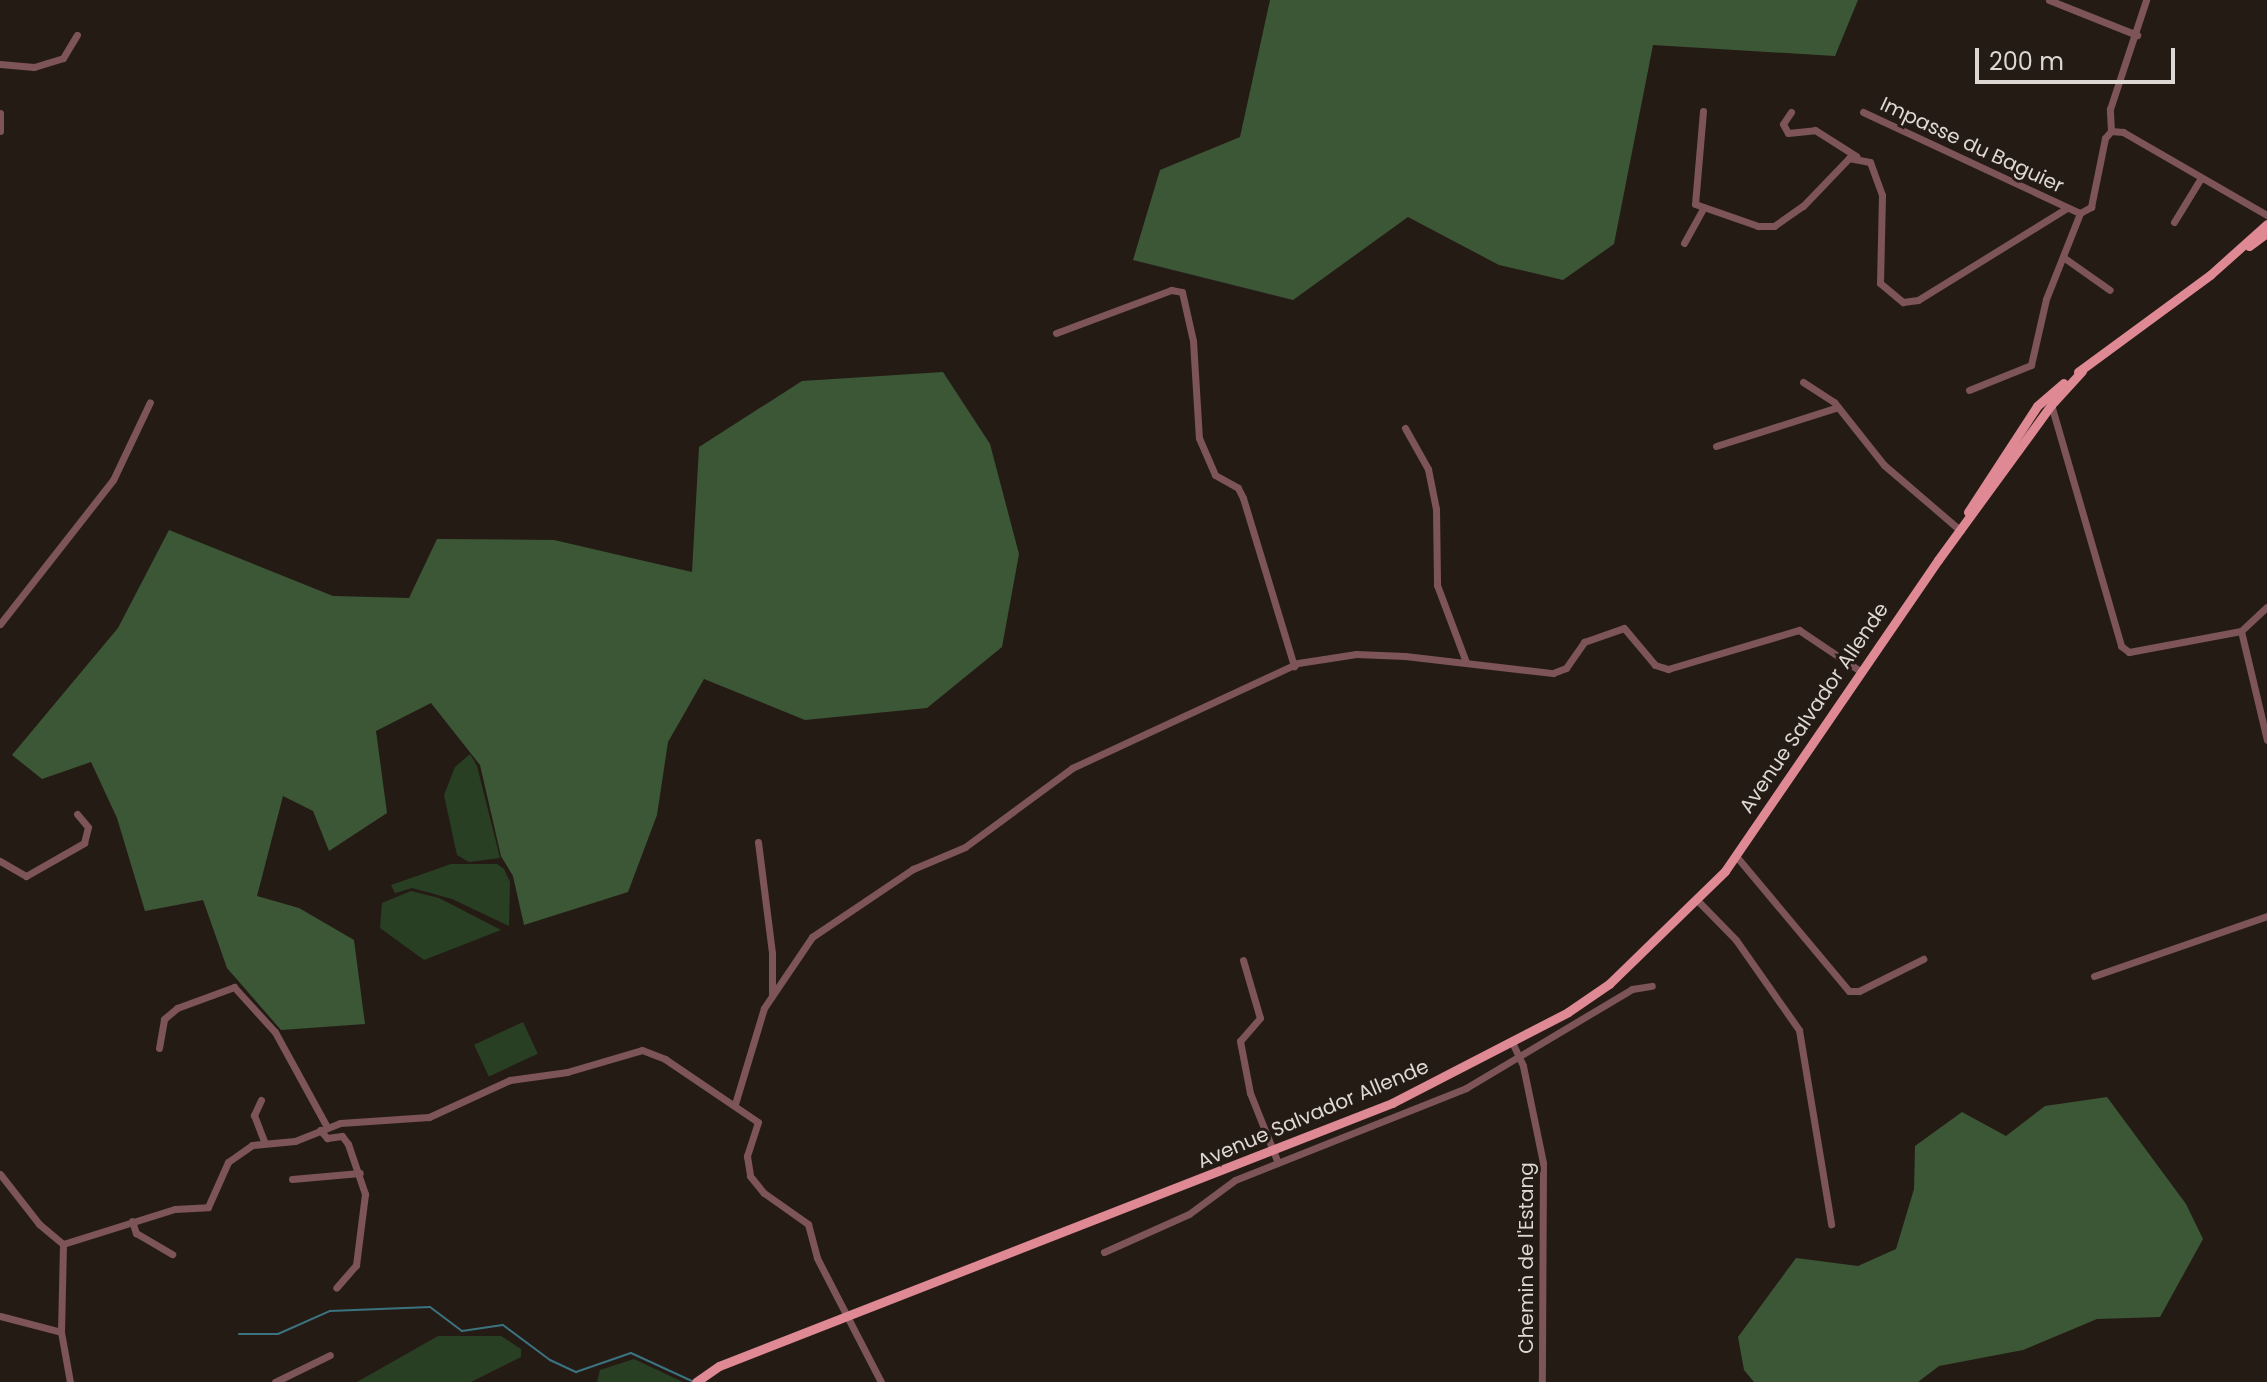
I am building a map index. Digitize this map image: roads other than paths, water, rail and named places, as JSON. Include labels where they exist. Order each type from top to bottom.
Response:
[{"type":"main road","name":"Avenue Salvador Allende","points":[[1959,530],[2037,406],[2063,383],[2255,242],[2266,228]]},
{"type":"main road","name":"Avenue Salvador Allende","points":[[2227,261],[2266,228]]},
{"type":"main road","name":"Avenue Salvador Allende","points":[[696,1381],[719,1366],[1414,1094],[1512,1042],[1609,984],[1698,901],[1736,856],[1959,530],[2051,405],[2082,371]]},
{"type":"street","points":[[2049,0],[2137,35]]},
{"type":"street","points":[[1969,390],[2031,365],[2041,313],[2080,213],[2091,207],[2105,138],[2111,131],[2110,109],[2137,35],[2146,0]]},
{"type":"street","points":[[0,64],[34,67],[63,58],[77,35]]},
{"type":"street","points":[[1703,111],[1693,195],[1703,209],[1768,228],[1822,190],[1856,156]]},
{"type":"street","points":[[1791,112],[1783,124],[1788,133],[1815,130],[1870,162],[1881,186],[1880,283],[1903,302],[1918,300],[2067,208]]},
{"type":"street","name":"Impasse du Baguier","points":[[1863,112],[2080,213]]},
{"type":"street","points":[[0,113],[0,131]]},
{"type":"street","points":[[2111,131],[2123,132],[2256,211],[2266,228]]},
{"type":"street","points":[[2174,222],[2201,178]]},
{"type":"street","points":[[1684,243],[1703,209]]},
{"type":"street","points":[[2063,257],[2110,290]]},
{"type":"street","points":[[1056,333],[1171,290],[1182,292],[1193,341],[1199,438],[1215,475],[1238,488],[1243,498],[1294,666]]},
{"type":"street","points":[[1803,382],[1838,407],[1884,465],[1959,530]]},
{"type":"street","points":[[2063,383],[2051,405],[2121,646],[2129,652],[2241,631],[2267,607]]},
{"type":"street","points":[[0,624],[113,480],[150,402]]},
{"type":"street","points":[[1716,446],[1838,407]]},
{"type":"street","points":[[1405,428],[1428,469],[1436,509],[1437,585],[1466,662]]},
{"type":"street","points":[[735,1104],[772,996],[812,937],[913,869],[965,847],[1072,768],[1294,666],[1356,654],[1560,672],[1584,642],[1624,628],[1655,665],[1668,669],[1799,630],[1860,671]]},
{"type":"street","points":[[2241,631],[2267,740]]},
{"type":"street","points":[[0,861],[26,876],[84,843],[88,827],[77,814]]},
{"type":"street","points":[[758,842],[772,953],[772,996]]},
{"type":"street","points":[[1736,856],[1849,991],[1859,991],[1923,959]]},
{"type":"street","points":[[1698,901],[1736,940],[1799,1030],[1831,1224]]},
{"type":"street","points":[[2094,976],[2267,916]]},
{"type":"street","points":[[1243,960],[1260,1018],[1240,1041],[1250,1093],[1278,1163]]},
{"type":"street","points":[[1104,1252],[1189,1214],[1235,1180],[1466,1088],[1632,989],[1652,986]]},
{"type":"street","points":[[159,1048],[164,1019],[177,1008],[234,987],[275,1032],[327,1138],[342,1136],[360,1173],[365,1194],[361,1244],[356,1265],[336,1288]]},
{"type":"street","name":"Chemin de l'Estang","points":[[1512,1042],[1543,1163],[1542,1382]]},
{"type":"street","points":[[63,1244],[132,1221],[208,1207],[228,1162],[264,1141],[295,1141],[324,1129],[429,1117],[510,1080],[567,1072],[642,1050],[665,1059],[735,1104],[759,1126],[747,1156],[750,1176],[764,1193],[808,1224],[817,1258],[881,1382]]},
{"type":"street","points":[[261,1100],[254,1115],[264,1141]]},
{"type":"street","points":[[292,1179],[360,1173]]},
{"type":"street","points":[[0,1174],[39,1224],[63,1244]]},
{"type":"street","points":[[132,1221],[136,1233],[172,1254]]},
{"type":"street","points":[[63,1244],[61,1332],[70,1382]]},
{"type":"street","points":[[841,1305],[872,1307]]},
{"type":"street","points":[[0,1316],[61,1332]]},
{"type":"street","points":[[275,1382],[330,1355]]},
{"type":"waterway","points":[[239,1334],[278,1334],[330,1311],[430,1307],[462,1331],[503,1325],[550,1360],[576,1372],[631,1353],[692,1381]]}]
